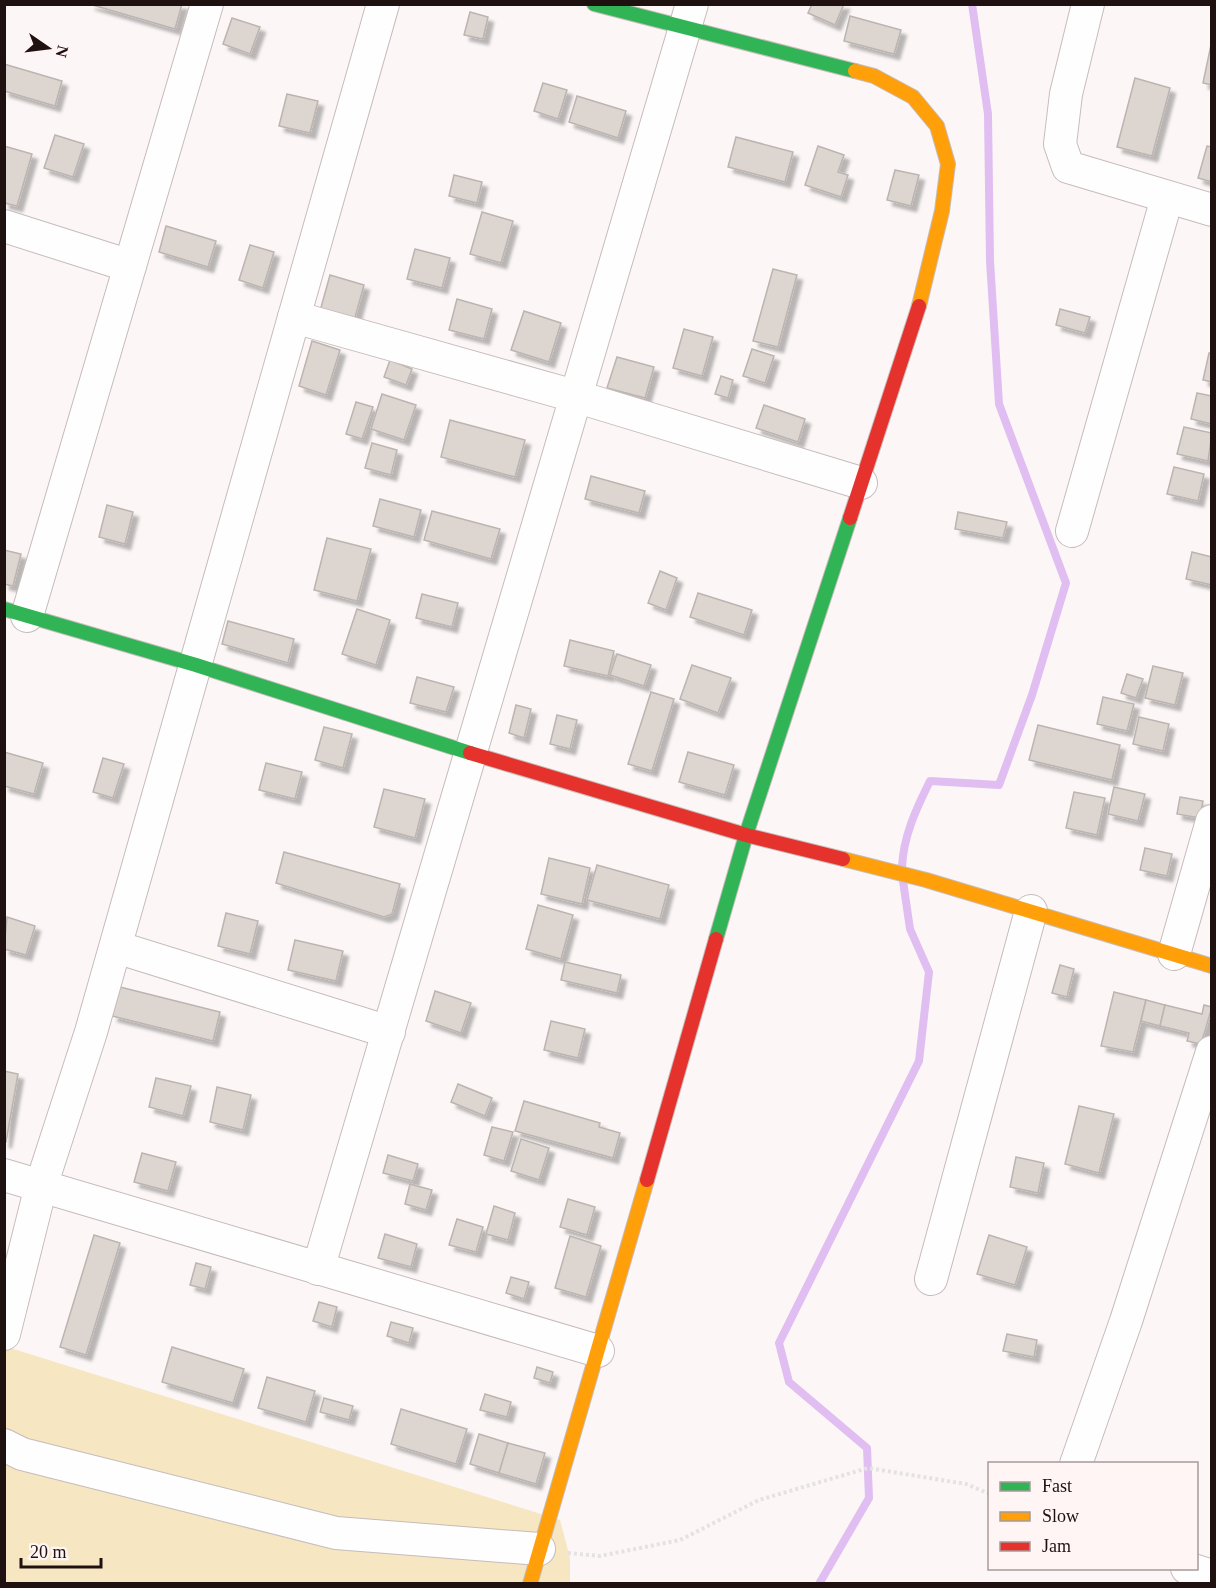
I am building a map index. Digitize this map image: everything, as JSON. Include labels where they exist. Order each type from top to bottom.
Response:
[{"type":"street","points":[[207,4],[130,266],[16,613],[196,665],[472,754],[746,835],[926,880],[1212,966]]},
{"type":"street","points":[[4,1334],[41,1186],[92,1032],[383,4]]},
{"type":"street","points":[[530,1584],[746,835],[927,282],[942,211],[948,164],[937,126],[913,97],[874,76],[689,16],[594,4]]},
{"type":"street","points":[[1088,4],[1066,94],[1060,144],[1068,166],[1212,210]]},
{"type":"street","points":[[318,1269],[689,16]]},
{"type":"street","points":[[1072,531],[1167,198]]},
{"type":"street","points":[[4,226],[130,266]]},
{"type":"street","points":[[294,317],[578,397],[861,483]]},
{"type":"street","points":[[1174,954],[1212,821]]},
{"type":"street","points":[[931,1278],[1031,911]]},
{"type":"street","points":[[116,947],[389,1032]]},
{"type":"street","points":[[1077,1462],[1126,1322],[1212,1052]]},
{"type":"street","points":[[4,1175],[598,1351]]},
{"type":"street","points":[[4,1445],[22,1454],[336,1533],[539,1549]]},
{"type":"street","points":[[1191,1570],[1212,1576]]},
{"type":"path","points":[[539,1549],[600,1556],[680,1540],[759,1500],[868,1468],[966,1484],[988,1493]]},
{"type":"shaded area","points":[[4,1346],[560,1520],[570,1558],[570,1583],[5,1583]]},
{"type":"building","points":[[89,4],[182,4],[175,29]]},
{"type":"building","points":[[812,4],[844,4],[835,25],[808,13]]},
{"type":"building","points":[[470,12],[488,17],[483,39],[464,35]]},
{"type":"building","points":[[850,16],[901,30],[894,54],[844,41]]},
{"type":"building","points":[[232,18],[260,27],[250,54],[223,44]]},
{"type":"building","points":[[1212,40],[1212,85],[1203,83]]},
{"type":"building","points":[[4,64],[62,81],[55,106],[4,91]]},
{"type":"building","points":[[1135,78],[1170,88],[1152,156],[1117,147]]},
{"type":"building","points":[[543,83],[567,90],[558,119],[534,111]]},
{"type":"building","points":[[287,94],[318,101],[310,133],[279,126]]},
{"type":"building","points":[[577,96],[626,111],[618,138],[569,122]]},
{"type":"building","points":[[55,135],[84,144],[73,177],[44,168]]},
{"type":"building","points":[[736,137],[793,152],[785,182],[728,167]]},
{"type":"building","points":[[4,146],[32,154],[17,206],[4,203]]},
{"type":"building","points":[[818,146],[844,155],[838,172],[848,175],[841,197],[805,185]]},
{"type":"building","points":[[1207,146],[1212,147],[1212,182],[1198,178]]},
{"type":"building","points":[[895,170],[919,175],[911,206],[887,200]]},
{"type":"building","points":[[454,175],[482,182],[477,203],[449,196]]},
{"type":"building","points":[[482,212],[513,221],[501,263],[470,254]]},
{"type":"building","points":[[166,226],[216,241],[208,267],[159,252]]},
{"type":"building","points":[[250,245],[274,252],[263,288],[239,280]]},
{"type":"building","points":[[415,249],[450,258],[442,288],[407,279]]},
{"type":"building","points":[[773,269],[797,275],[778,347],[753,341]]},
{"type":"building","points":[[330,275],[364,285],[354,321],[320,311]]},
{"type":"building","points":[[457,299],[492,309],[484,339],[449,330]]},
{"type":"building","points":[[1060,309],[1090,317],[1085,333],[1056,325]]},
{"type":"building","points":[[524,311],[561,323],[549,362],[511,350]]},
{"type":"building","points":[[684,329],[713,337],[702,376],[673,368]]},
{"type":"building","points":[[312,341],[340,350],[326,395],[299,386]]},
{"type":"building","points":[[752,349],[774,356],[765,383],[743,376]]},
{"type":"building","points":[[1209,353],[1212,353],[1212,382],[1203,380]]},
{"type":"building","points":[[617,357],[654,367],[645,398],[607,388]]},
{"type":"building","points":[[390,360],[412,369],[406,385],[384,377]]},
{"type":"building","points":[[721,376],[733,380],[728,398],[715,394]]},
{"type":"building","points":[[1197,393],[1212,396],[1212,424],[1191,419]]},
{"type":"building","points":[[382,394],[416,405],[404,440],[371,429]]},
{"type":"building","points":[[356,402],[373,407],[362,439],[346,434]]},
{"type":"building","points":[[764,405],[805,419],[798,442],[756,428]]},
{"type":"building","points":[[450,420],[525,440],[515,477],[441,457]]},
{"type":"building","points":[[1184,427],[1212,433],[1208,461],[1177,454]]},
{"type":"building","points":[[372,443],[397,450],[391,475],[365,468]]},
{"type":"building","points":[[1174,467],[1204,474],[1198,501],[1167,494]]},
{"type":"building","points":[[591,476],[645,491],[639,513],[585,499]]},
{"type":"building","points":[[380,499],[421,510],[414,537],[373,526]]},
{"type":"building","points":[[107,505],[133,512],[125,544],[99,537]]},
{"type":"building","points":[[432,511],[500,529],[491,559],[424,540]]},
{"type":"building","points":[[958,512],[1007,522],[1003,538],[955,529]]},
{"type":"building","points":[[327,538],[371,549],[357,601],[314,590]]},
{"type":"building","points":[[4,550],[21,554],[13,586],[4,584]]},
{"type":"building","points":[[1192,552],[1212,557],[1212,585],[1186,579]]},
{"type":"building","points":[[660,571],[677,578],[666,610],[648,603]]},
{"type":"building","points":[[698,593],[752,610],[744,635],[690,617]]},
{"type":"building","points":[[422,594],[458,603],[452,627],[416,618]]},
{"type":"building","points":[[357,609],[390,620],[376,665],[342,654]]},
{"type":"building","points":[[228,621],[294,639],[288,663],[222,644]]},
{"type":"building","points":[[570,640],[614,651],[608,676],[564,666]]},
{"type":"building","points":[[617,654],[651,665],[644,686],[610,675]]},
{"type":"building","points":[[692,665],[731,678],[718,713],[680,699]]},
{"type":"building","points":[[1153,666],[1183,673],[1175,705],[1145,698]]},
{"type":"building","points":[[1127,674],[1143,679],[1136,698],[1121,693]]},
{"type":"building","points":[[417,677],[454,687],[446,712],[410,703]]},
{"type":"building","points":[[651,692],[674,699],[652,771],[628,764]]},
{"type":"building","points":[[1103,697],[1134,704],[1127,731],[1097,724]]},
{"type":"building","points":[[516,705],[531,709],[524,738],[509,733]]},
{"type":"building","points":[[557,715],[577,720],[570,749],[550,744]]},
{"type":"building","points":[[1139,717],[1169,724],[1163,751],[1133,744]]},
{"type":"building","points":[[1038,725],[1120,745],[1112,780],[1029,760]]},
{"type":"building","points":[[324,727],[352,734],[343,768],[315,760]]},
{"type":"building","points":[[4,752],[43,763],[34,794],[4,786]]},
{"type":"building","points":[[688,752],[734,765],[725,795],[679,782]]},
{"type":"building","points":[[103,758],[124,764],[113,798],[93,792]]},
{"type":"building","points":[[266,763],[302,772],[295,799],[259,790]]},
{"type":"building","points":[[1114,787],[1145,794],[1138,821],[1108,814]]},
{"type":"building","points":[[384,789],[425,799],[415,838],[374,827]]},
{"type":"building","points":[[1074,792],[1105,798],[1097,835],[1066,828]]},
{"type":"building","points":[[1180,797],[1203,801],[1200,818],[1177,814]]},
{"type":"building","points":[[1145,848],[1172,854],[1167,876],[1140,870]]},
{"type":"building","points":[[284,852],[400,884],[392,914],[384,917],[276,883]]},
{"type":"building","points":[[549,858],[590,868],[582,904],[541,894]]},
{"type":"building","points":[[597,865],[669,885],[660,919],[587,900]]},
{"type":"building","points":[[538,905],[573,915],[561,959],[526,949]]},
{"type":"building","points":[[226,913],[258,921],[250,954],[218,946]]},
{"type":"building","points":[[7,917],[35,926],[26,955],[4,949]]},
{"type":"building","points":[[295,940],[343,951],[336,981],[288,970]]},
{"type":"building","points":[[565,962],[621,975],[617,993],[561,980]]},
{"type":"building","points":[[1060,965],[1074,969],[1067,997],[1052,993]]},
{"type":"building","points":[[120,987],[220,1012],[213,1041],[112,1016]]},
{"type":"building","points":[[435,991],[471,1003],[461,1033],[426,1021]]},
{"type":"building","points":[[1114,992],[1146,1000],[1133,1052],[1101,1046]]},
{"type":"building","points":[[1146,1000],[1165,1005],[1160,1026],[1141,1021]]},
{"type":"building","points":[[1165,1005],[1202,1014],[1204,1005],[1212,1007],[1201,1044],[1187,1041],[1189,1033],[1160,1026]]},
{"type":"building","points":[[551,1021],[585,1029],[578,1058],[544,1050]]},
{"type":"building","points":[[4,1071],[18,1074],[6,1142],[4,1142]]},
{"type":"building","points":[[156,1078],[191,1086],[183,1116],[149,1107]]},
{"type":"building","points":[[458,1084],[492,1098],[485,1116],[451,1102]]},
{"type":"building","points":[[217,1087],[251,1095],[243,1130],[210,1122]]},
{"type":"building","points":[[524,1101],[600,1123],[599,1127],[620,1133],[613,1158],[515,1131]]},
{"type":"building","points":[[1079,1106],[1114,1114],[1099,1173],[1065,1164]]},
{"type":"building","points":[[492,1127],[513,1132],[504,1161],[484,1155]]},
{"type":"building","points":[[521,1139],[549,1148],[539,1180],[511,1171]]},
{"type":"building","points":[[142,1153],[176,1162],[168,1191],[134,1182]]},
{"type":"building","points":[[388,1155],[418,1164],[413,1181],[383,1173]]},
{"type":"building","points":[[1016,1157],[1044,1163],[1038,1193],[1010,1187]]},
{"type":"building","points":[[410,1184],[432,1190],[426,1210],[405,1204]]},
{"type":"building","points":[[568,1199],[595,1207],[587,1235],[560,1227]]},
{"type":"building","points":[[494,1206],[515,1213],[508,1240],[486,1234]]},
{"type":"building","points":[[457,1219],[483,1227],[476,1252],[449,1245]]},
{"type":"building","points":[[385,1234],[417,1244],[411,1267],[378,1258]]},
{"type":"building","points":[[94,1235],[120,1243],[86,1355],[60,1347]]},
{"type":"building","points":[[989,1235],[1027,1247],[1015,1285],[977,1274]]},
{"type":"building","points":[[570,1236],[601,1246],[586,1297],[555,1288]]},
{"type":"building","points":[[196,1263],[211,1267],[205,1289],[190,1285]]},
{"type":"building","points":[[511,1277],[529,1282],[524,1299],[506,1293]]},
{"type":"building","points":[[319,1302],[337,1307],[332,1327],[313,1321]]},
{"type":"building","points":[[391,1322],[413,1328],[409,1343],[387,1336]]},
{"type":"building","points":[[1007,1334],[1037,1340],[1034,1357],[1003,1351]]},
{"type":"building","points":[[172,1347],[244,1369],[233,1403],[162,1382]]},
{"type":"building","points":[[537,1367],[553,1372],[550,1383],[534,1378]]},
{"type":"building","points":[[267,1377],[315,1391],[306,1422],[258,1408]]},
{"type":"building","points":[[485,1394],[511,1402],[507,1417],[480,1410]]},
{"type":"building","points":[[324,1398],[353,1406],[349,1420],[320,1412]]},
{"type":"building","points":[[401,1409],[467,1429],[456,1464],[391,1444]]},
{"type":"building","points":[[479,1434],[508,1443],[499,1473],[470,1464]]},
{"type":"building","points":[[508,1443],[545,1453],[536,1484],[499,1473]]},
{"type":"waterway","points":[[902,868],[908,834],[930,781],[999,785],[1032,695],[1066,583],[999,404],[990,261],[988,114],[972,4]]},
{"type":"waterway","points":[[819,1584],[869,1498],[867,1448],[789,1382],[779,1343],[919,1061],[929,972],[910,929],[903,881]]},
{"type":"traffic: fast","points":[[594,4],[855,71]]},
{"type":"traffic: fast","points":[[716,939],[746,835],[850,518]]},
{"type":"traffic: fast","points":[[4,609],[196,665],[470,753]]},
{"type":"traffic: slow","points":[[855,71],[874,76],[913,97],[937,126],[948,164],[942,211],[919,306]]},
{"type":"traffic: slow","points":[[843,859],[926,880],[1212,966]]},
{"type":"traffic: slow","points":[[530,1584],[647,1180]]},
{"type":"traffic: jam","points":[[850,518],[919,306]]},
{"type":"traffic: jam","points":[[470,753],[746,835],[843,859]]},
{"type":"traffic: jam","points":[[647,1180],[716,939]]}]
